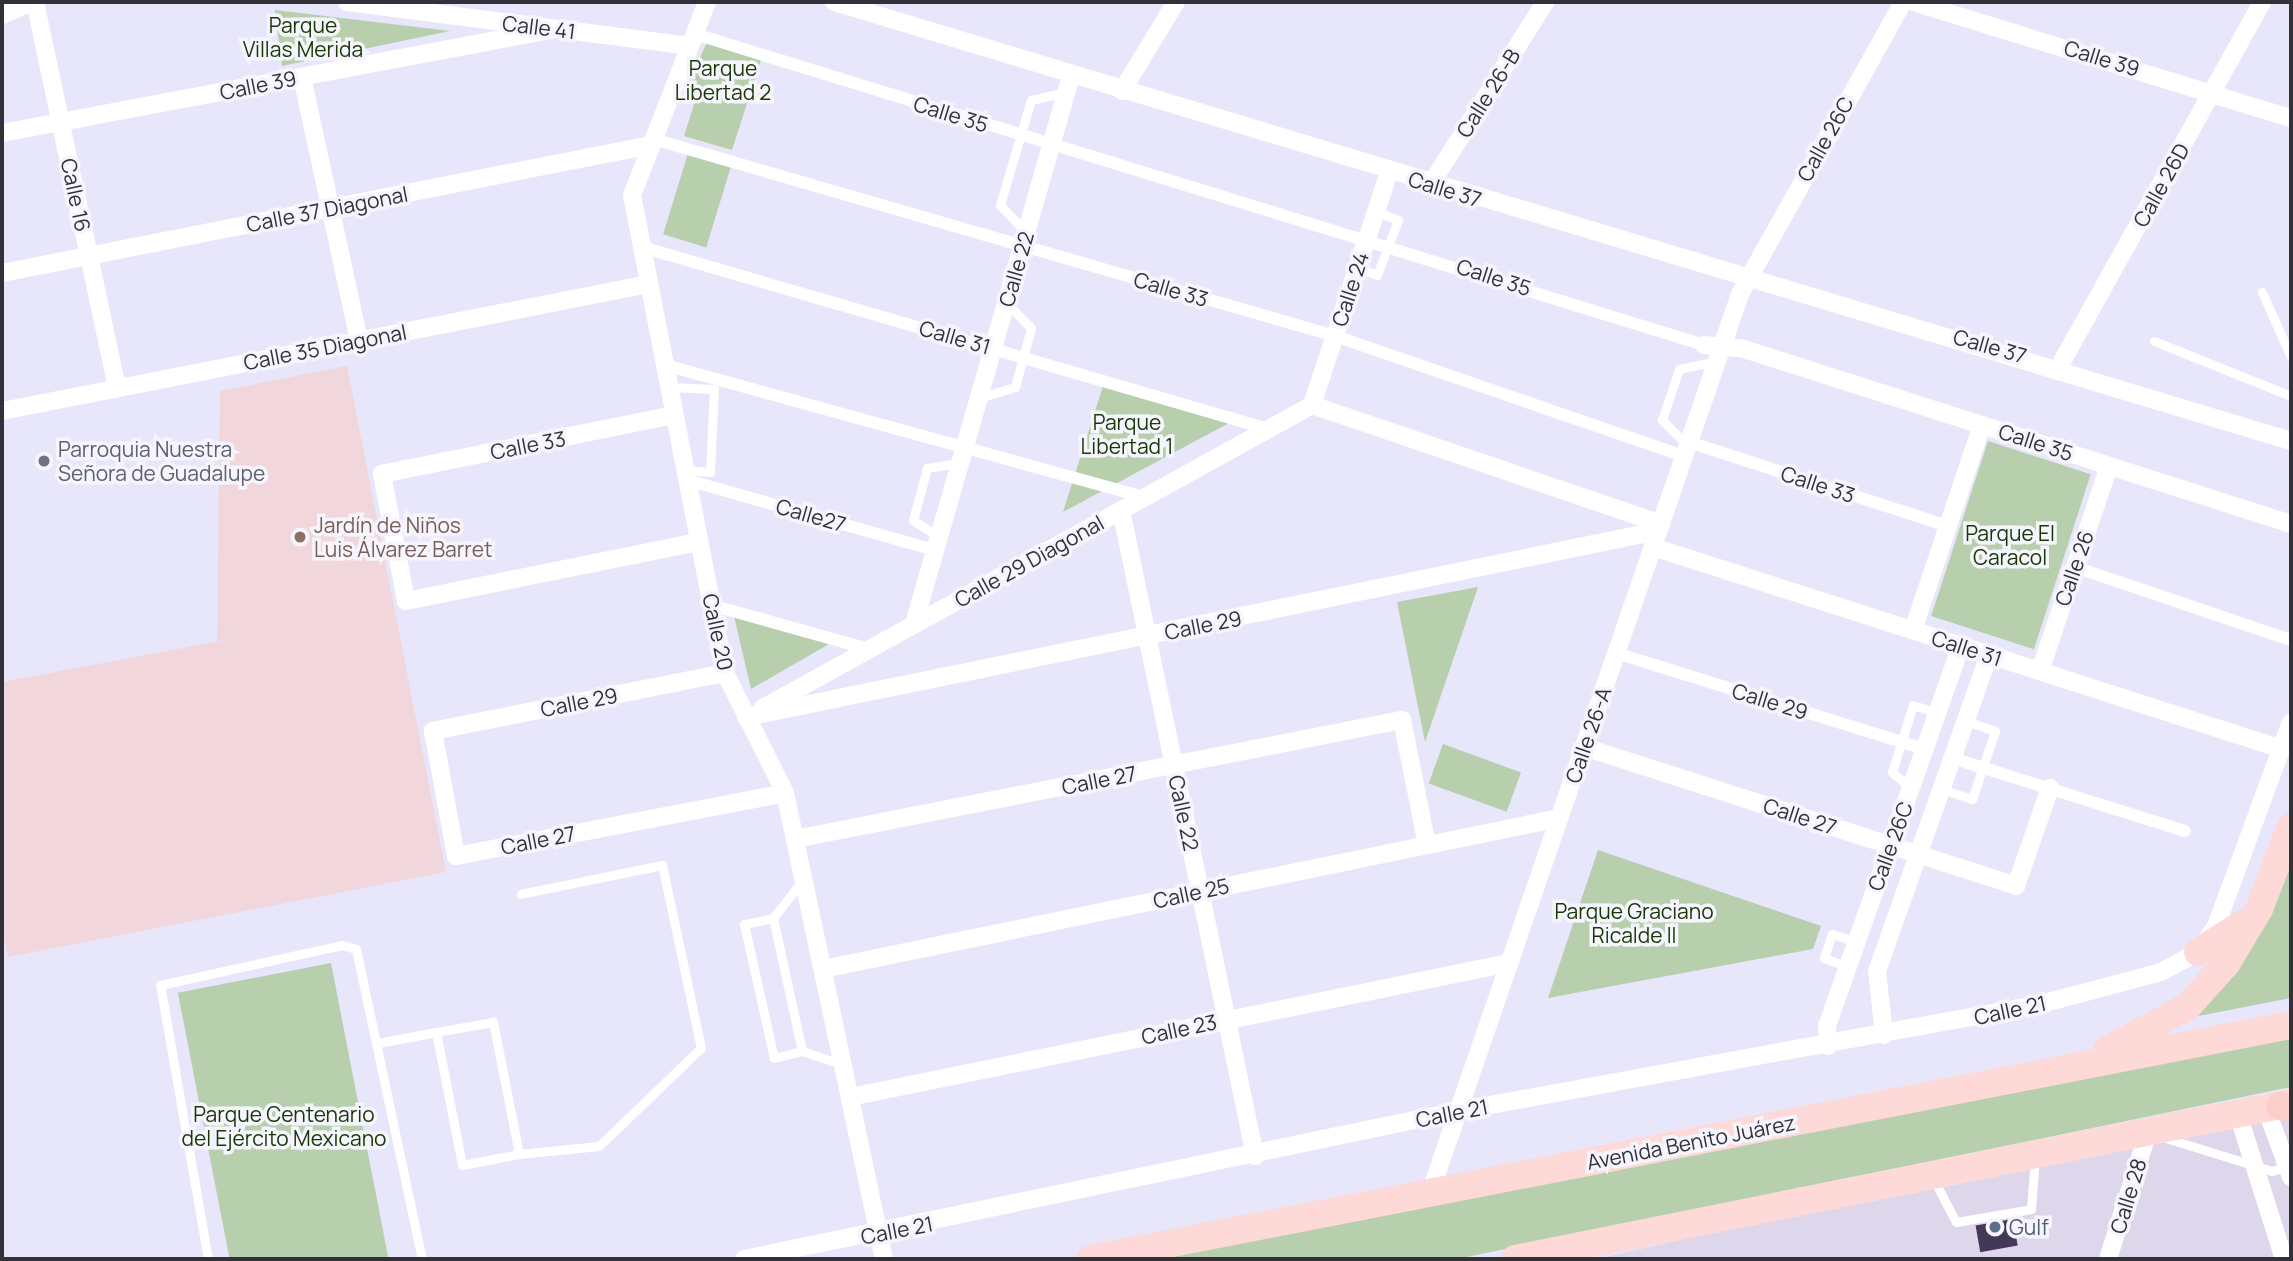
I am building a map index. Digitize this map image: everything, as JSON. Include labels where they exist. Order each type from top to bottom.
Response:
[{"type":"main road","points":[[2071,1067],[2188,1006],[2226,964],[2259,909],[2291,826]]},
{"type":"main road","points":[[2198,952],[2259,909]]},
{"type":"main road","name":"Avenida Benito Juárez","points":[[1090,1259],[2291,1025]]},
{"type":"main road","points":[[1515,1259],[2282,1106]]},
{"type":"street","points":[[2,15],[33,2]]},
{"type":"street","name":"Calle 16","points":[[33,2],[117,388]]},
{"type":"street","name":"Calle 41","points":[[347,2],[438,7],[555,29],[692,40]]},
{"type":"street","name":"Calle 20","points":[[707,2],[632,195],[725,673],[785,793],[884,1259]]},
{"type":"street","name":"Calle 37","points":[[834,2],[1069,84],[1122,91],[1389,172],[2059,367],[2291,441]]},
{"type":"street","points":[[1122,91],[1176,2]]},
{"type":"street","name":"Calle 26-B","points":[[1431,184],[1545,2]]},
{"type":"street","name":"Calle 26C","points":[[1749,278],[1903,2]]},
{"type":"street","name":"Calle 39","points":[[1913,2],[2213,91],[2291,118]]},
{"type":"street","name":"Calle 26D","points":[[2059,367],[2262,2]]},
{"type":"street","name":"Calle 39","points":[[2,133],[555,29]]},
{"type":"street","name":"Calle 35","points":[[692,40],[1368,236],[1715,350],[1982,425],[2291,524]]},
{"type":"street","points":[[302,77],[359,340]]},
{"type":"street","name":"Calle 22","points":[[914,624],[1069,84]]},
{"type":"street","name":"Calle 37 Diagonal","points":[[2,272],[652,142]]},
{"type":"street","name":"Calle 33","points":[[652,142],[1024,239],[1687,448],[1948,526]]},
{"type":"street","name":"Calle 24","points":[[1312,405],[1389,172]]},
{"type":"street","name":"Calle 31","points":[[642,247],[1268,429]]},
{"type":"street","name":"Calle 26-A","points":[[1430,1193],[1687,448],[1715,350],[1749,278]]},
{"type":"street","name":"Calle 35 Diagonal","points":[[2,411],[649,284]]},
{"type":"street","points":[[665,365],[962,455],[1145,497]]},
{"type":"street","name":"Calle 31","points":[[1312,405],[1913,631],[2282,748]]},
{"type":"street","name":"Calle 29 Diagonal","points":[[746,717],[1312,405]]},
{"type":"street","name":"Calle 33","points":[[674,415],[382,474],[406,601],[699,542]]},
{"type":"street","points":[[1913,631],[1982,425]]},
{"type":"street","name":"Calle 26","points":[[2039,671],[2109,466]]},
{"type":"street","name":"Calle27","points":[[686,475],[937,544]]},
{"type":"street","name":"Calle 22","points":[[1121,510],[1255,1156]]},
{"type":"street","name":"Calle 29","points":[[746,717],[1657,534]]},
{"type":"street","points":[[2074,567],[2291,640]]},
{"type":"street","points":[[712,605],[869,649]]},
{"type":"street","name":"Calle 26C","points":[[1828,1046],[1827,1026],[1961,646]]},
{"type":"street","name":"Calle 29","points":[[1616,653],[1924,749]]},
{"type":"street","name":"Calle 26C","points":[[1884,1035],[1877,971],[1989,655]]},
{"type":"street","name":"Calle 29","points":[[456,856],[433,732],[725,673]]},
{"type":"street","name":"Calle 27","points":[[795,839],[1402,720],[1427,845]]},
{"type":"street","points":[[2198,952],[2216,926],[2291,722]]},
{"type":"street","name":"Calle 27","points":[[1584,747],[2015,886],[2050,788]]},
{"type":"street","points":[[1952,758],[2185,831]]},
{"type":"street","name":"Calle 27","points":[[456,856],[785,793]]},
{"type":"street","name":"Calle 25","points":[[822,969],[1559,818]]},
{"type":"street","name":"Calle 21","points":[[744,1259],[879,1234],[1458,1111],[1884,1035],[2161,972],[2198,952]]},
{"type":"street","name":"Calle 23","points":[[850,1097],[1509,963]]},
{"type":"street","points":[[2282,1106],[2290,1170]]},
{"type":"street","points":[[2238,1114],[2284,1259]]},
{"type":"street","name":"Calle 28","points":[[2108,1259],[2148,1132]]},
{"type":"lane","points":[[1024,239],[1000,205],[1031,100],[1069,84]]},
{"type":"lane","points":[[1358,268],[1377,275],[1398,220],[1376,211]]},
{"type":"lane","points":[[2262,292],[2291,357]]},
{"type":"lane","points":[[979,398],[1015,387],[1031,328],[1006,302]]},
{"type":"lane","points":[[2154,341],[2291,396]]},
{"type":"lane","points":[[1687,448],[1662,420],[1679,369],[1715,350]]},
{"type":"lane","points":[[669,387],[714,389],[710,472],[686,475]]},
{"type":"lane","points":[[937,544],[912,520],[927,467],[962,455]]},
{"type":"lane","points":[[1911,788],[1892,772],[1913,705],[1937,713]]},
{"type":"lane","points":[[1941,789],[1972,799],[1995,731],[1966,721]]},
{"type":"lane","points":[[436,1032],[462,1165],[519,1154],[599,1146],[701,1048],[662,865],[521,894]]},
{"type":"lane","points":[[803,879],[773,918],[744,924],[774,1058],[802,1051],[843,1065]]},
{"type":"lane","points":[[773,918],[802,1051]]},
{"type":"lane","points":[[1848,967],[1824,958],[1832,934],[1856,942]]},
{"type":"lane","points":[[208,1259],[160,985],[351,946],[378,1043],[422,1259]]},
{"type":"lane","points":[[378,1043],[494,1022],[519,1154]]},
{"type":"lane","points":[[2148,1132],[2254,1165],[2290,1170]]},
{"type":"lane","points":[[1932,1175],[1955,1222],[2031,1209],[2035,1155]]},
{"type":"shaded area","points":[[347,366],[446,872],[8,957],[2,928],[2,682],[241,637],[217,641],[220,391]]},
{"type":"shaded area","points":[[2291,1101],[2291,1259],[1596,1259],[2139,1136]]},
{"type":"green space","name":"Parque Villas Merida","points":[[275,10],[450,31],[282,66]]},
{"type":"green space","name":"Parque Libertad 2","points":[[707,42],[761,60],[732,150],[684,136],[697,95],[688,84]]},
{"type":"green space","points":[[688,153],[731,166],[706,247],[663,234]]},
{"type":"green space","name":"Parque Libertad 1","points":[[1103,386],[1229,423],[1063,512]]},
{"type":"green space","name":"Parque El Caracol","points":[[1988,441],[2091,474],[2034,649],[1931,616]]},
{"type":"green space","points":[[1478,587],[1425,742],[1397,602]]},
{"type":"green space","points":[[733,612],[836,640],[751,689]]},
{"type":"green space","points":[[1443,744],[1521,772],[1507,812],[1429,783]]},
{"type":"green space","points":[[2291,847],[2291,998],[2178,1020]]},
{"type":"green space","name":"Parque Graciano Ricalde II","points":[[1598,850],[1821,926],[1813,949],[1548,998]]},
{"type":"green space","name":"Parque Centenario del Ejército Mexicano","points":[[331,963],[389,1259],[230,1259],[178,993]]},
{"type":"green space","points":[[2291,1034],[2291,1087],[1457,1259],[1154,1259]]},
{"type":"building","points":[[2013,1219],[2018,1246],[1980,1252],[1976,1226]]},
{"type":"place","name":"Parroquia Nuestra Señora de Guadalupe","points":[[44,461]]},
{"type":"place","name":"Jardín de Niños Luis Álvarez Barret","points":[[300,537]]},
{"type":"place","name":"Gulf","points":[[1995,1227]]}]
